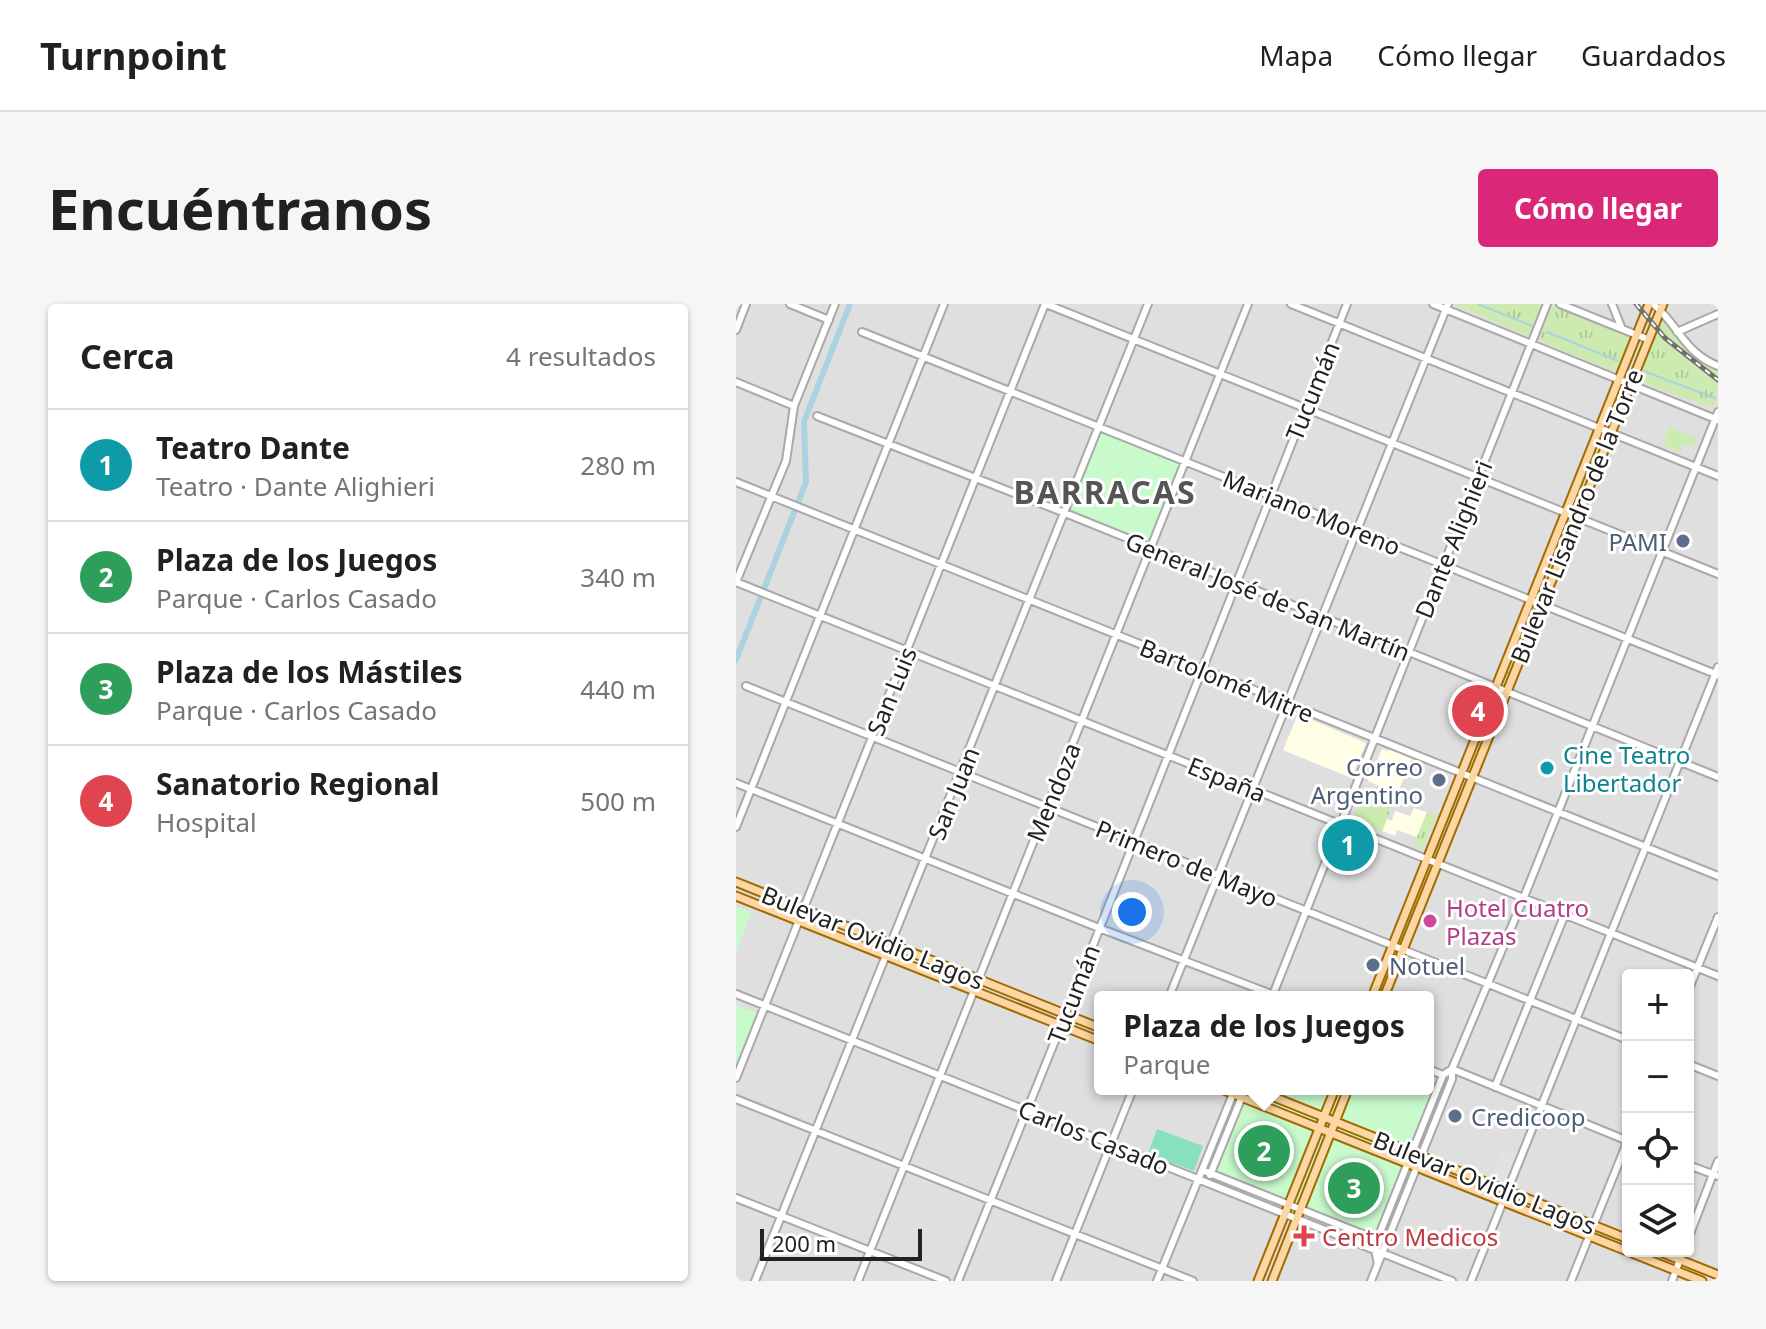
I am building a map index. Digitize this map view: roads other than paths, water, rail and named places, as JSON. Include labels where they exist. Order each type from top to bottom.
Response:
[{"type":"main road","name":"Bulevar Lisandro de la Torre","points":[[1374,991],[1637,335],[1656,305]]},
{"type":"main road","name":"Bulevar Lisandro de la Torre","points":[[1386,991],[1630,383],[1656,305]]},
{"type":"main road","name":"Bulevar Ovidio Lagos","points":[[736,882],[1094,1026]]},
{"type":"main road","name":"Bulevar Ovidio Lagos","points":[[736,896],[1094,1039]]},
{"type":"main road","name":"Bulevar Ovidio Lagos","points":[[1248,1095],[1331,1133],[1702,1281]]},
{"type":"main road","name":"Bulevar Ovidio Lagos","points":[[1269,1095],[1622,1237]]},
{"type":"main road","points":[[1258,1281],[1332,1095]]},
{"type":"main road","points":[[1272,1281],[1346,1095]]},
{"type":"main road","points":[[1686,1257],[1718,1275]]},
{"type":"street","points":[[736,330],[746,304]]},
{"type":"street","points":[[790,304],[829,320]]},
{"type":"street","points":[[736,582],[788,455],[794,406],[835,304]]},
{"type":"street","points":[[736,827],[944,304]]},
{"type":"street","points":[[1046,304],[1718,574]]},
{"type":"street","name":"San Luis","points":[[736,1078],[1046,304]]},
{"type":"street","name":"San Juan","points":[[755,1281],[1148,304]]},
{"type":"street","name":"Mendoza","points":[[858,1281],[1248,304]]},
{"type":"street","points":[[1291,304],[1718,476]]},
{"type":"street","name":"Tucumán","points":[[958,1281],[1347,304]]},
{"type":"street","points":[[1371,1281],[1452,1079],[1452,1069],[1717,417],[1447,306],[1433,304]]},
{"type":"street","name":"Dante Alighieri","points":[[1276,991],[1339,824],[1547,304]]},
{"type":"street","points":[[1560,304],[1647,339]]},
{"type":"street","points":[[1612,304],[1622,329]]},
{"type":"street","points":[[1656,305],[1697,355],[1718,366]]},
{"type":"street","points":[[1171,991],[1447,306]]},
{"type":"street","points":[[1677,332],[1718,314]]},
{"type":"street","name":"Mariano Moreno","points":[[862,332],[1717,672]]},
{"type":"street","points":[[736,382],[794,406]]},
{"type":"street","name":"General José de San Martín","points":[[817,416],[1718,777]]},
{"type":"street","name":"Bartolomé Mitre","points":[[736,482],[1718,876]]},
{"type":"street","name":"España","points":[[736,582],[1718,976]]},
{"type":"street","points":[[1471,1281],[1717,672]]},
{"type":"street","name":"Primero de Mayo","points":[[746,686],[1622,1038]]},
{"type":"street","points":[[736,783],[1261,991]]},
{"type":"street","points":[[1495,1087],[1565,914]]},
{"type":"street","points":[[1694,977],[1718,917]]},
{"type":"street","name":"Carlos Casado","points":[[736,994],[1452,1281]]},
{"type":"street","points":[[1694,1066],[1718,1076]]},
{"type":"street","points":[[1378,1264],[1375,1250],[1377,1240],[1443,1075],[1452,1069]]},
{"type":"street","points":[[1452,1069],[1622,1138]]},
{"type":"street","points":[[1434,1071],[1443,1075]]},
{"type":"street","points":[[1056,1281],[1131,1095]]},
{"type":"street","points":[[1157,1281],[1232,1095]]},
{"type":"street","points":[[1207,1182],[1243,1095]]},
{"type":"street","points":[[736,1099],[1193,1281]]},
{"type":"street","points":[[1571,1281],[1622,1155]]},
{"type":"street","points":[[1694,1225],[1718,1161]]},
{"type":"street","points":[[1694,1167],[1715,1175]]},
{"type":"street","name":"Carlos Casado","points":[[1202,1170],[1387,1245]]},
{"type":"street","points":[[736,1198],[946,1281]]},
{"type":"street","points":[[1672,1281],[1681,1257]]},
{"type":"waterway","points":[[736,660],[806,482],[804,422],[850,304]]},
{"type":"waterway","points":[[1478,304],[1535,327]]},
{"type":"waterway","points":[[1547,332],[1618,361]]},
{"type":"waterway","points":[[1643,371],[1715,398]]},
{"type":"railway","points":[[1636,304],[1665,338],[1718,380]]},
{"type":"place","name":"PAMI","points":[[1683,541]]},
{"type":"place","name":"Sanatorio Regional","points":[[1478,711]]},
{"type":"place","name":"Cine Teatro Libertador","points":[[1547,768]]},
{"type":"place","name":"Correo Argentino","points":[[1439,780]]},
{"type":"place","name":"Teatro Dante","points":[[1348,845]]},
{"type":"place","name":"Hotel Cuatro Plazas","points":[[1430,921]]},
{"type":"place","name":"Notuel","points":[[1373,965]]},
{"type":"place","name":"Credicoop","points":[[1455,1116]]},
{"type":"place","name":"Plaza de los Juegos","points":[[1264,1151]]},
{"type":"place","name":"Plaza de los Mástiles","points":[[1354,1188]]},
{"type":"place","name":"Centro Medicos","points":[[1304,1236]]},
{"type":"district","name":"BARRACAS","points":[[1105,491]]}]
